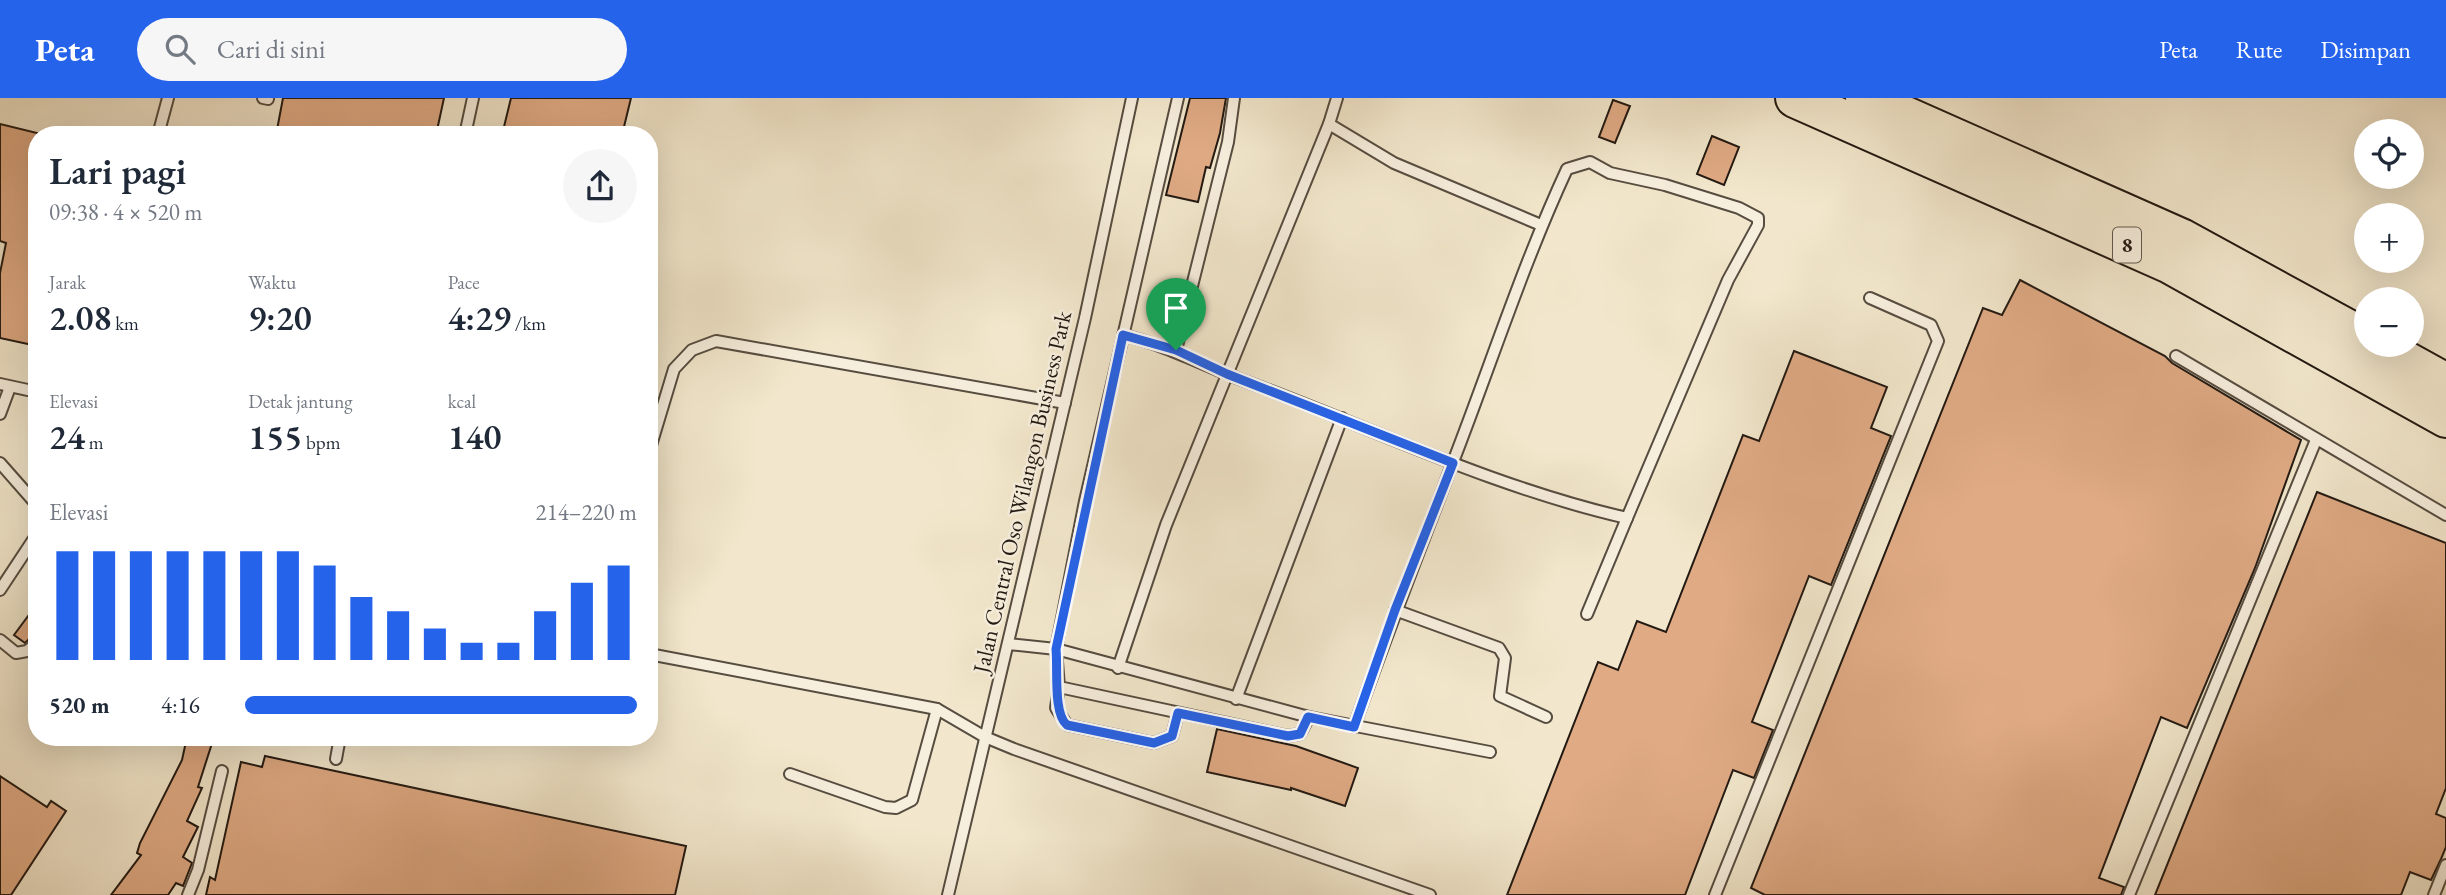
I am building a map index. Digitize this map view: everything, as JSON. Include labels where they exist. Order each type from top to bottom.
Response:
[{"type":"highway","name":"8","points":[[1795,98],[2168,263],[2446,418]]},
{"type":"highway","name":"8","points":[[1865,98],[2181,238],[2354,332]]},
{"type":"highway","points":[[2399,357],[2446,383]]},
{"type":"lane","points":[[160,126],[168,98]]},
{"type":"lane","points":[[263,98],[268,99]]},
{"type":"lane","points":[[467,126],[473,98]]},
{"type":"lane","name":"Jalan Central Oso Wilangon Business Park","points":[[948,895],[1065,402],[1132,98]]},
{"type":"lane","points":[[1178,98],[1123,335],[1056,649],[1059,687],[1056,708],[1061,721],[1067,725],[1154,743],[1172,736],[1178,713]]},
{"type":"lane","points":[[1176,350],[1221,170],[1234,98]]},
{"type":"lane","points":[[1118,668],[1166,525],[1338,98]]},
{"type":"lane","points":[[1329,124],[1394,163],[1541,225]]},
{"type":"lane","points":[[1354,727],[1395,610],[1453,463],[1541,225],[1567,169],[1590,162],[1610,173],[1665,185],[1740,208],[1758,218],[1758,225],[1728,280],[1587,614]]},
{"type":"lane","points":[[1715,895],[1938,341],[1931,326],[1870,298]]},
{"type":"lane","points":[[1123,335],[1176,350],[1227,374],[1453,463],[1542,494],[1627,518]]},
{"type":"lane","points":[[658,422],[674,369],[692,349],[716,341],[1065,402]]},
{"type":"lane","points":[[2176,356],[2446,515]]},
{"type":"lane","points":[[0,414],[5,386],[28,390]]},
{"type":"lane","points":[[1236,699],[1342,418]]},
{"type":"lane","points":[[2129,895],[2316,440]]},
{"type":"lane","points":[[0,463],[28,495]]},
{"type":"lane","points":[[0,590],[28,548]]},
{"type":"lane","points":[[1395,610],[1499,648],[1505,658],[1500,696],[1546,717]]},
{"type":"lane","points":[[0,639],[16,653],[28,650]]},
{"type":"lane","points":[[1008,644],[1056,649],[1118,668],[1308,717],[1490,752]]},
{"type":"lane","points":[[658,656],[937,709],[985,737],[1430,895]]},
{"type":"lane","points":[[1059,687],[1288,736],[1300,734],[1308,717]]},
{"type":"lane","points":[[790,774],[885,807],[896,808],[912,800],[937,709]]},
{"type":"lane","points":[[336,760],[338,746]]},
{"type":"lane","points":[[188,895],[198,870],[222,771]]},
{"type":"lane","points":[[2434,895],[2446,865]]},
{"type":"building","points":[[283,98],[444,98],[438,126],[278,126]]},
{"type":"building","points":[[511,98],[631,98],[624,126],[504,126]]},
{"type":"building","points":[[1190,98],[1226,98],[1220,133],[1210,168],[1206,167],[1198,202],[1166,195]]},
{"type":"building","points":[[1613,100],[1630,106],[1615,143],[1599,137]]},
{"type":"building","points":[[0,124],[28,131],[28,344],[0,338],[0,273],[6,243],[0,241]]},
{"type":"building","points":[[1712,136],[1739,147],[1724,185],[1697,174]]},
{"type":"building","points":[[2020,280],[2165,356],[2172,363],[2301,440],[2255,568],[2187,728],[2161,717],[2099,878],[2124,887],[2121,895],[1765,895],[1751,888],[1983,308],[2002,315]]},
{"type":"building","points":[[1794,351],[1887,387],[1871,428],[1891,436],[1831,585],[1809,576],[1752,722],[1773,730],[1754,778],[1733,770],[1685,895],[1507,895],[1598,662],[1618,670],[1637,621],[1666,632],[1743,435],[1759,441]]},
{"type":"building","points":[[2317,492],[2446,543],[2446,788],[2436,814],[2446,818],[2446,847],[2431,880],[2410,872],[2401,895],[2155,895]]},
{"type":"building","points":[[28,616],[28,640],[25,643],[14,635]]},
{"type":"building","points":[[1217,729],[1296,746],[1358,768],[1345,806],[1291,788],[1207,772]]},
{"type":"building","points":[[185,746],[211,746],[198,787],[202,788],[187,821],[198,827],[183,857],[192,863],[183,886],[176,883],[168,895],[111,895],[141,855],[137,853],[140,843],[182,760]]},
{"type":"building","points":[[265,756],[686,846],[675,895],[206,895],[210,877],[215,880],[241,762],[262,767]]},
{"type":"building","points":[[0,776],[47,807],[51,801],[66,811],[11,895],[0,895]]},
{"type":"route","points":[[1123,335],[1176,350],[1227,374],[1453,463],[1395,610],[1354,727],[1308,717],[1300,734],[1288,736],[1178,713],[1172,736],[1154,743],[1067,725],[1061,721],[1056,708],[1059,676],[1056,649],[1085,501],[1123,335]]}]
